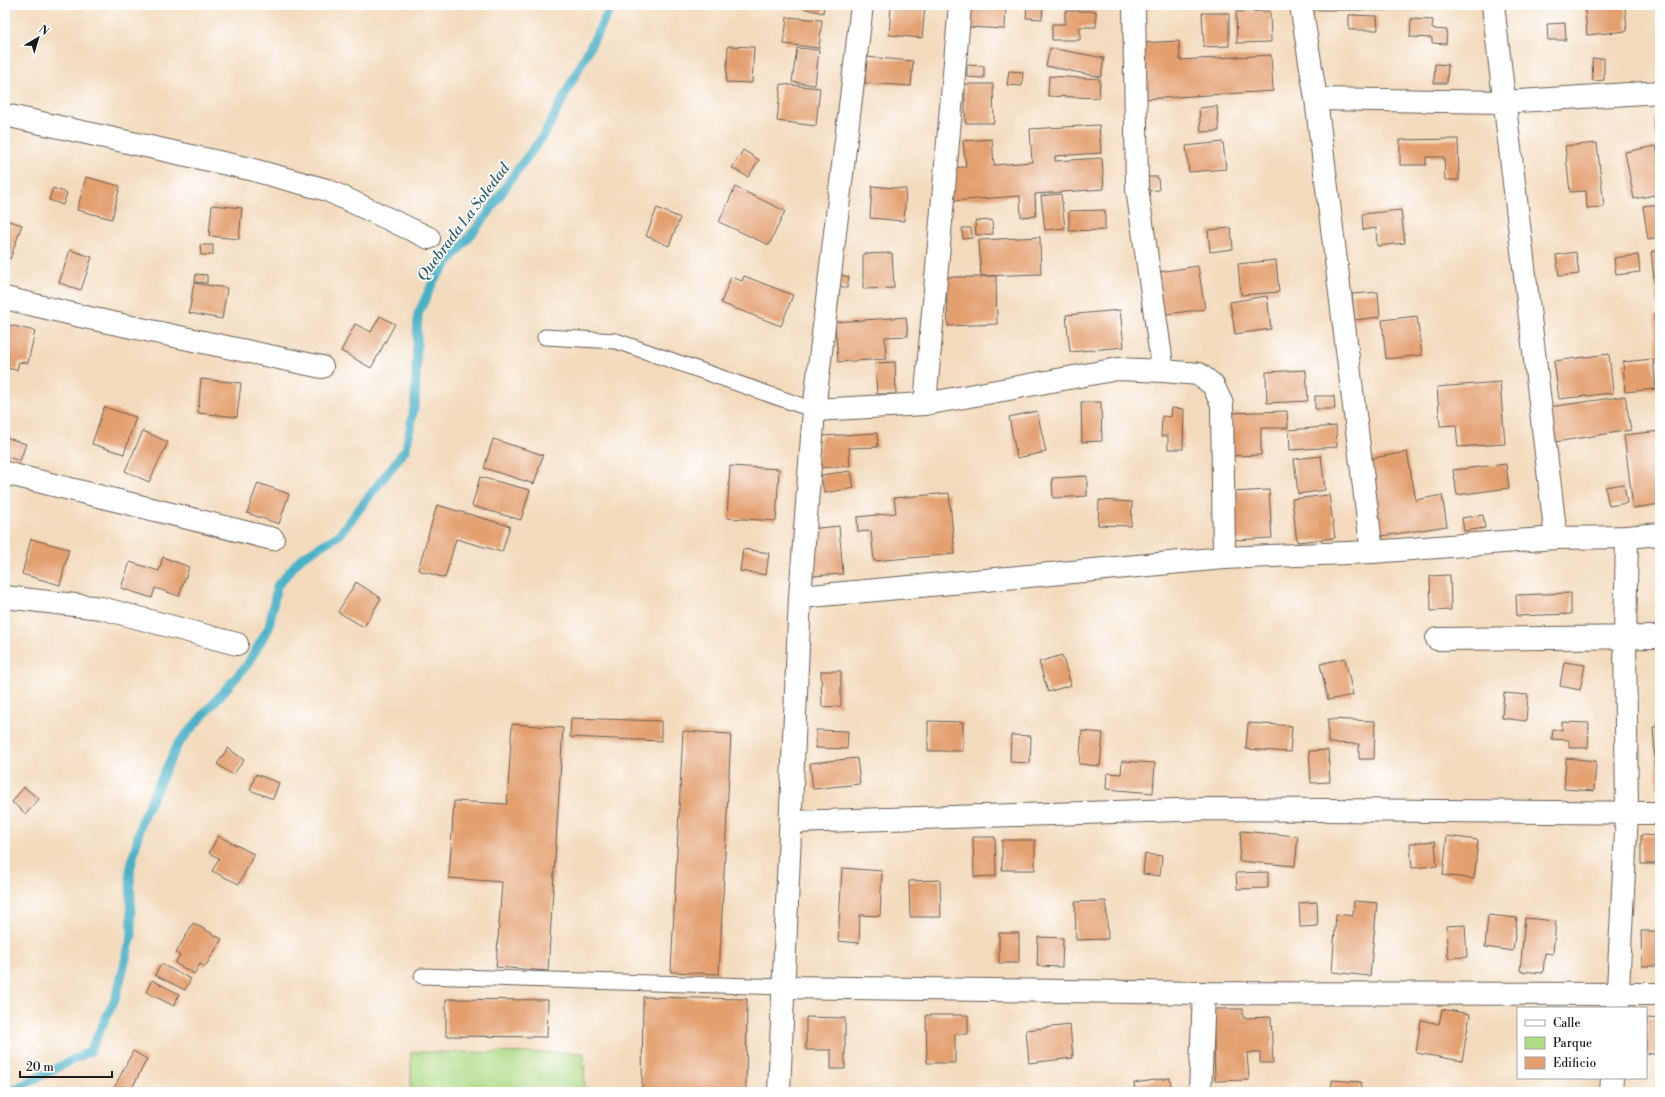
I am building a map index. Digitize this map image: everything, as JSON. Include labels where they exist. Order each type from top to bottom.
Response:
[{"type":"street","points":[[779,1092],[782,987],[791,822],[800,597],[814,410],[862,5]]},
{"type":"street","points":[[925,404],[960,5]]},
{"type":"street","points":[[1134,5],[1137,188],[1163,371]]},
{"type":"street","points":[[1301,5],[1316,99],[1372,552]]},
{"type":"street","points":[[1493,5],[1556,538]]},
{"type":"street","points":[[1316,99],[1505,102],[1660,92]]},
{"type":"street","points":[[5,115],[250,169],[327,190],[429,238]]},
{"type":"street","points":[[5,298],[89,318],[322,368]]},
{"type":"street","points":[[814,410],[925,404],[1118,369],[1199,374],[1213,385],[1222,404],[1224,558]]},
{"type":"street","points":[[5,473],[273,539]]},
{"type":"street","points":[[800,597],[1224,558],[1372,552],[1556,538],[1627,537],[1660,534]]},
{"type":"street","points":[[1617,1001],[1627,813],[1625,637],[1627,537]]},
{"type":"street","points":[[5,597],[101,608],[237,644]]},
{"type":"street","points":[[1437,639],[1660,637]]},
{"type":"street","points":[[791,822],[1210,808],[1660,813]]},
{"type":"street","points":[[782,987],[1617,1001],[1660,994]]},
{"type":"street","points":[[1200,1092],[1204,993]]},
{"type":"street","points":[[1611,1092],[1612,1079]]},
{"type":"lane","points":[[545,337],[616,341],[814,410]]},
{"type":"lane","points":[[422,976],[782,987]]},
{"type":"green space","points":[[411,1052],[584,1053],[585,1092],[411,1092]]},
{"type":"building","points":[[790,5],[824,5],[823,13]]},
{"type":"building","points":[[876,5],[925,5],[922,38],[889,35],[891,8]]},
{"type":"building","points":[[968,5],[1006,5],[1005,29],[967,27]]},
{"type":"building","points":[[1027,5],[1043,6],[1042,19],[1026,18]]},
{"type":"building","points":[[1309,5],[1387,5],[1387,10],[1309,10]]},
{"type":"building","points":[[1625,6],[1627,31],[1587,35],[1585,9]]},
{"type":"building","points":[[1065,11],[1096,11],[1096,27],[1080,27],[1080,40],[1052,40],[1052,24],[1065,24]]},
{"type":"building","points":[[1270,11],[1271,42],[1237,43],[1236,12]]},
{"type":"building","points":[[1202,13],[1229,13],[1229,46],[1204,47]]},
{"type":"building","points":[[1349,15],[1377,16],[1378,30],[1349,30]]},
{"type":"building","points":[[787,17],[822,20],[819,48],[784,44]]},
{"type":"building","points":[[1411,19],[1433,20],[1432,29],[1447,30],[1446,44],[1432,43],[1432,38],[1410,37]]},
{"type":"building","points":[[1565,23],[1566,40],[1548,40],[1547,24]]},
{"type":"building","points":[[1179,41],[1180,60],[1271,55],[1273,91],[1143,99],[1141,43]]},
{"type":"building","points":[[728,46],[754,47],[752,83],[726,82]]},
{"type":"building","points":[[797,48],[819,50],[815,85],[792,82]]},
{"type":"building","points":[[1050,48],[1104,58],[1101,77],[1046,66]]},
{"type":"building","points":[[866,57],[913,61],[911,86],[865,83]]},
{"type":"building","points":[[1604,58],[1604,80],[1593,81],[1592,59]]},
{"type":"building","points":[[1435,64],[1448,65],[1447,83],[1434,83]]},
{"type":"building","points":[[967,65],[984,66],[984,78],[967,77]]},
{"type":"building","points":[[1009,71],[1023,72],[1022,86],[1007,85]]},
{"type":"building","points":[[1049,76],[1100,79],[1099,98],[1048,96]]},
{"type":"building","points":[[781,84],[820,88],[816,126],[777,121]]},
{"type":"building","points":[[965,84],[993,84],[994,123],[965,123]]},
{"type":"building","points":[[1217,106],[1219,131],[1201,132],[1199,108]]},
{"type":"building","points":[[1660,118],[1660,133],[1655,133],[1654,119]]},
{"type":"building","points":[[1099,125],[1101,153],[1055,156],[1055,161],[1102,158],[1104,189],[1035,194],[1036,216],[1021,217],[1020,196],[950,201],[947,168],[966,167],[963,141],[992,139],[994,165],[1032,162],[1030,129]]},
{"type":"building","points":[[1458,139],[1459,180],[1445,180],[1444,157],[1426,157],[1426,165],[1400,165],[1400,140]]},
{"type":"building","points":[[1223,142],[1226,169],[1189,172],[1186,146]]},
{"type":"building","points":[[1597,143],[1604,207],[1587,208],[1586,191],[1570,192],[1565,146]]},
{"type":"building","points":[[1656,146],[1660,163],[1660,194],[1634,199],[1625,152]]},
{"type":"building","points":[[743,150],[759,160],[748,177],[732,168]]},
{"type":"building","points":[[86,177],[120,186],[112,219],[77,210]]},
{"type":"building","points":[[1144,177],[1158,177],[1159,190],[1145,191]]},
{"type":"building","points":[[872,186],[906,189],[904,221],[870,218]]},
{"type":"building","points":[[735,187],[785,211],[769,245],[719,222]]},
{"type":"building","points":[[53,188],[67,193],[63,205],[49,200]]},
{"type":"building","points":[[1061,194],[1065,228],[1045,230],[1041,196]]},
{"type":"building","points":[[1660,204],[1660,238],[1648,240],[1643,206]]},
{"type":"building","points":[[212,205],[242,208],[239,239],[209,236]]},
{"type":"building","points":[[657,208],[680,218],[669,246],[646,236]]},
{"type":"building","points":[[1105,210],[1105,230],[1069,231],[1069,211]]},
{"type":"building","points":[[1401,210],[1405,243],[1377,246],[1376,228],[1363,230],[1362,214]]},
{"type":"building","points":[[5,220],[22,225],[10,259],[5,257]]},
{"type":"building","points":[[992,220],[993,234],[976,235],[975,221]]},
{"type":"building","points":[[962,228],[971,228],[972,238],[963,239]]},
{"type":"building","points":[[1231,228],[1233,249],[1210,252],[1208,230]]},
{"type":"building","points":[[1040,237],[1041,274],[982,276],[996,276],[997,324],[948,326],[946,277],[981,277],[979,240]]},
{"type":"building","points":[[200,245],[213,245],[213,255],[201,255]]},
{"type":"building","points":[[70,250],[92,257],[81,290],[59,283]]},
{"type":"building","points":[[1660,250],[1660,305],[1657,305],[1651,252]]},
{"type":"building","points":[[1576,252],[1579,274],[1559,276],[1556,255]]},
{"type":"building","points":[[892,253],[894,288],[863,289],[863,254]]},
{"type":"building","points":[[1638,255],[1640,272],[1616,275],[1614,258]]},
{"type":"building","points":[[1276,260],[1279,292],[1241,295],[1238,264]]},
{"type":"building","points":[[1198,266],[1205,309],[1160,315],[1153,273]]},
{"type":"building","points":[[196,274],[207,275],[207,283],[195,282]]},
{"type":"building","points":[[838,274],[849,277],[847,288],[836,285]]},
{"type":"building","points":[[744,276],[793,295],[781,326],[721,303],[731,277],[742,281]]},
{"type":"building","points":[[194,283],[227,288],[222,319],[189,313]]},
{"type":"building","points":[[1378,292],[1380,317],[1355,320],[1352,294]]},
{"type":"building","points":[[1267,296],[1271,329],[1235,334],[1230,302]]},
{"type":"building","points":[[1120,310],[1124,347],[1070,352],[1066,315]]},
{"type":"building","points":[[1654,315],[1660,315],[1660,359],[1657,360]]},
{"type":"building","points":[[380,316],[395,324],[371,368],[341,351],[355,324],[371,332]]},
{"type":"building","points":[[1417,316],[1422,355],[1386,359],[1382,320]]},
{"type":"building","points":[[906,317],[908,336],[885,337],[886,359],[838,362],[835,322]]},
{"type":"building","points":[[5,324],[35,331],[28,363],[19,362],[17,370],[5,368]]},
{"type":"building","points":[[1609,354],[1613,393],[1559,399],[1554,361]]},
{"type":"building","points":[[1653,359],[1656,389],[1625,392],[1623,362]]},
{"type":"building","points":[[895,362],[896,394],[877,394],[875,363]]},
{"type":"building","points":[[1306,370],[1308,401],[1267,403],[1266,372]]},
{"type":"building","points":[[201,379],[241,383],[237,417],[198,413]]},
{"type":"building","points":[[1500,382],[1505,444],[1458,447],[1456,425],[1440,426],[1437,387]]},
{"type":"building","points":[[1315,396],[1334,396],[1335,409],[1315,409]]},
{"type":"building","points":[[1625,396],[1631,430],[1555,442],[1550,407]]},
{"type":"building","points":[[1081,402],[1101,402],[1102,441],[1082,442]]},
{"type":"building","points":[[104,407],[136,417],[124,454],[92,444]]},
{"type":"building","points":[[1172,408],[1184,409],[1183,449],[1168,449],[1168,436],[1161,436],[1162,416],[1171,417]]},
{"type":"building","points":[[1037,411],[1046,452],[1017,458],[1009,417]]},
{"type":"building","points":[[1287,411],[1288,428],[1261,428],[1261,455],[1231,456],[1229,413]]},
{"type":"building","points":[[1336,426],[1337,447],[1290,450],[1289,430]]},
{"type":"building","points":[[143,431],[168,442],[149,482],[125,471]]},
{"type":"building","points":[[1660,431],[1660,504],[1633,508],[1624,435]]},
{"type":"building","points":[[877,433],[878,447],[849,448],[850,466],[817,468],[821,436]]},
{"type":"building","points":[[5,437],[26,444],[20,461],[5,456]]},
{"type":"building","points":[[493,439],[543,455],[534,484],[484,468]]},
{"type":"building","points":[[1407,452],[1416,500],[1442,495],[1447,526],[1376,537],[1362,460]]},
{"type":"building","points":[[1321,456],[1325,490],[1298,494],[1294,459]]},
{"type":"building","points":[[1506,464],[1509,488],[1457,495],[1453,470]]},
{"type":"building","points":[[730,466],[779,469],[776,521],[727,518]]},
{"type":"building","points":[[851,471],[854,488],[824,493],[821,475]]},
{"type":"building","points":[[1087,476],[1087,496],[1053,498],[1052,478]]},
{"type":"building","points":[[480,477],[530,490],[521,520],[472,506]]},
{"type":"building","points":[[258,483],[289,494],[279,524],[247,513]]},
{"type":"building","points":[[1624,484],[1627,503],[1609,506],[1605,487]]},
{"type":"building","points":[[1269,490],[1272,538],[1233,540],[1231,492]]},
{"type":"building","points":[[949,493],[955,554],[874,561],[871,531],[858,532],[857,517],[896,513],[894,498]]},
{"type":"building","points":[[1329,495],[1335,538],[1297,542],[1292,499]]},
{"type":"building","points":[[1099,500],[1132,502],[1131,526],[1098,525]]},
{"type":"building","points":[[437,505],[510,526],[502,552],[456,539],[445,578],[418,570]]},
{"type":"building","points":[[1483,515],[1485,528],[1464,531],[1462,518]]},
{"type":"building","points":[[839,526],[843,574],[812,576],[808,529]]},
{"type":"building","points":[[31,539],[69,549],[60,585],[22,574]]},
{"type":"building","points":[[743,549],[769,553],[766,575],[740,571]]},
{"type":"building","points":[[163,557],[189,567],[179,596],[155,588],[152,598],[121,588],[130,562],[159,571]]},
{"type":"building","points":[[1450,575],[1451,610],[1431,611],[1430,576]]},
{"type":"building","points":[[356,582],[381,598],[364,627],[338,612]]},
{"type":"building","points":[[1571,593],[1571,614],[1517,616],[1516,595]]},
{"type":"building","points":[[1062,655],[1071,685],[1048,692],[1039,662]]},
{"type":"building","points":[[1345,658],[1353,695],[1328,700],[1320,664]]},
{"type":"building","points":[[1564,662],[1585,665],[1580,690],[1560,686]]},
{"type":"building","points":[[821,671],[841,671],[841,706],[822,707]]},
{"type":"building","points":[[1504,693],[1528,695],[1526,721],[1502,718]]},
{"type":"building","points":[[571,718],[661,721],[661,741],[570,737]]},
{"type":"building","points":[[1328,719],[1375,721],[1374,759],[1359,759],[1359,744],[1328,743]]},
{"type":"building","points":[[928,721],[963,722],[963,751],[928,751]]},
{"type":"building","points":[[1562,722],[1589,723],[1588,748],[1569,748],[1569,740],[1552,739],[1553,729],[1562,730]]},
{"type":"building","points":[[1248,723],[1292,726],[1290,752],[1246,749]]},
{"type":"building","points":[[512,724],[563,728],[548,971],[496,967],[502,882],[449,878],[454,801],[507,804]]},
{"type":"building","points":[[1660,726],[1660,788],[1657,788],[1653,727]]},
{"type":"building","points":[[816,730],[848,731],[847,749],[816,748]]},
{"type":"building","points":[[683,731],[731,734],[719,974],[671,972]]},
{"type":"building","points":[[1082,731],[1103,733],[1100,766],[1079,764]]},
{"type":"building","points":[[1011,735],[1031,736],[1030,763],[1010,762]]},
{"type":"building","points":[[228,748],[244,760],[233,775],[217,764]]},
{"type":"building","points":[[1328,750],[1330,782],[1311,783],[1309,751]]},
{"type":"building","points":[[857,758],[860,784],[813,789],[810,763]]},
{"type":"building","points":[[1566,758],[1596,761],[1594,791],[1564,789]]},
{"type":"building","points":[[1122,761],[1155,763],[1153,793],[1106,789],[1107,773],[1121,774]]},
{"type":"building","points":[[256,774],[279,783],[273,799],[250,790]]},
{"type":"building","points":[[24,787],[39,799],[26,814],[12,802]]},
{"type":"building","points":[[1241,831],[1298,836],[1295,866],[1239,861]]},
{"type":"building","points":[[1641,835],[1660,836],[1660,864],[1641,864]]},
{"type":"building","points":[[218,836],[254,854],[239,884],[212,871],[219,858],[209,853]]},
{"type":"building","points":[[1447,836],[1478,840],[1474,879],[1443,875]]},
{"type":"building","points":[[973,837],[995,837],[996,876],[974,877]]},
{"type":"building","points":[[1002,840],[1035,840],[1035,870],[1002,870]]},
{"type":"building","points":[[1435,841],[1437,866],[1412,868],[1410,843]]},
{"type":"building","points":[[1145,854],[1162,856],[1160,876],[1143,874]]},
{"type":"building","points":[[842,868],[882,871],[880,916],[860,915],[859,943],[838,941]]},
{"type":"building","points":[[1268,872],[1268,888],[1237,889],[1236,873]]},
{"type":"building","points":[[940,880],[941,917],[910,917],[909,881]]},
{"type":"building","points":[[1106,901],[1108,939],[1076,940],[1075,902]]},
{"type":"building","points":[[1354,901],[1377,903],[1370,976],[1332,972],[1336,914],[1353,916]]},
{"type":"building","points":[[1317,902],[1318,926],[1300,927],[1299,903]]},
{"type":"building","points":[[1488,915],[1517,918],[1513,951],[1485,947]]},
{"type":"building","points":[[1525,918],[1556,921],[1553,954],[1545,953],[1543,973],[1520,971]]},
{"type":"building","points":[[193,923],[222,939],[205,967],[200,964],[194,974],[175,963],[180,955],[176,953]]},
{"type":"building","points":[[1465,925],[1467,957],[1448,958],[1446,926]]},
{"type":"building","points":[[1641,931],[1660,931],[1660,966],[1642,966]]},
{"type":"building","points":[[999,933],[1019,933],[1019,963],[999,963]]},
{"type":"building","points":[[1038,937],[1063,938],[1062,967],[1037,966]]},
{"type":"building","points":[[161,964],[191,979],[185,990],[155,975]]},
{"type":"building","points":[[152,980],[179,994],[174,1006],[146,992]]},
{"type":"building","points":[[643,997],[747,999],[746,1092],[642,1092]]},
{"type":"building","points":[[446,999],[548,1000],[547,1037],[446,1036]]},
{"type":"building","points":[[1213,1009],[1243,1009],[1243,1018],[1271,1017],[1273,1063],[1260,1063],[1260,1053],[1247,1053],[1249,1080],[1215,1081]]},
{"type":"building","points":[[1442,1009],[1470,1014],[1462,1061],[1416,1053],[1421,1020],[1439,1024]]},
{"type":"building","points":[[926,1015],[968,1015],[968,1034],[955,1034],[955,1063],[927,1063]]},
{"type":"building","points":[[806,1017],[845,1018],[845,1069],[831,1069],[831,1050],[806,1050]]},
{"type":"building","points":[[1647,1018],[1660,1019],[1660,1055],[1647,1053]]},
{"type":"building","points":[[1070,1025],[1073,1058],[1029,1063],[1026,1030]]},
{"type":"building","points":[[133,1051],[147,1059],[130,1092],[112,1092]]},
{"type":"building","points":[[1170,1078],[1172,1092],[1135,1092],[1134,1083]]},
{"type":"building","points":[[1332,1080],[1361,1082],[1360,1092],[1331,1092]]},
{"type":"waterway","name":"Quebrada La Soledad","points":[[9,1092],[90,1051],[116,997],[132,935],[130,871],[142,819],[178,744],[247,665],[269,627],[277,586],[301,558],[339,535],[406,449],[415,403],[418,314],[434,280],[487,215],[515,173],[544,135],[612,5]]}]
